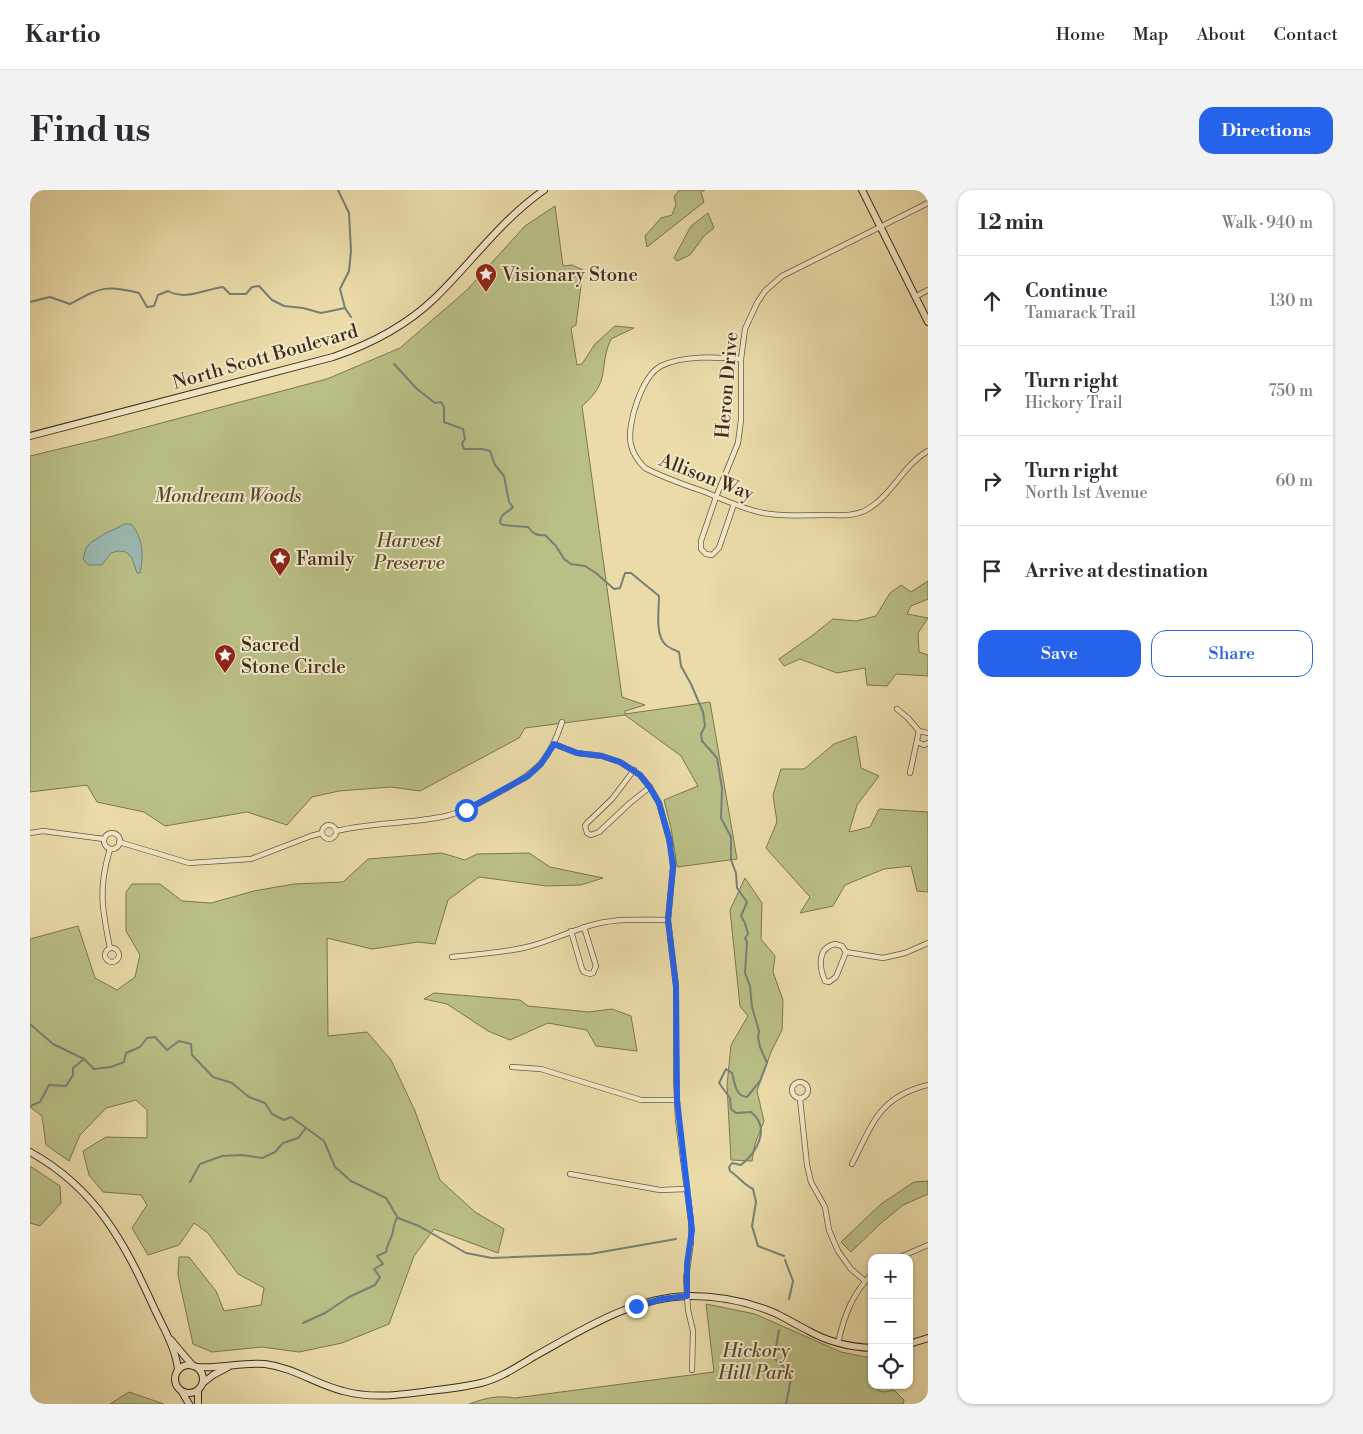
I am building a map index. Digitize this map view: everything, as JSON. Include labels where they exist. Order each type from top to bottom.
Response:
[{"type":"main road","name":"North Scott Boulevard","points":[[30,436],[333,356],[367,344],[401,324],[434,298],[501,225],[544,190]]},
{"type":"main road","points":[[862,190],[928,322]]},
{"type":"main road","points":[[30,1152],[65,1176],[90,1200],[126,1249],[167,1335],[178,1370],[175,1379],[176,1384],[189,1404]]},
{"type":"main road","points":[[178,1370],[186,1365],[195,1367],[254,1364],[279,1367],[303,1374],[342,1391],[371,1396],[460,1388],[501,1375],[586,1328],[624,1310],[655,1301],[687,1296],[726,1298],[757,1306],[777,1314],[817,1335],[838,1342],[868,1347]]},
{"type":"main road","points":[[167,1335],[203,1374],[203,1384]]},
{"type":"main road","points":[[913,1343],[928,1338]]},
{"type":"main road","points":[[181,1391],[190,1394],[198,1391],[203,1384],[220,1371],[236,1364]]},
{"type":"main road","points":[[198,1391],[198,1404]]},
{"type":"street","name":"Heron Drive","points":[[734,504],[719,548],[712,554],[702,552],[700,545],[716,496],[738,443],[742,390],[742,344],[756,303],[773,283],[797,268],[928,203]]},
{"type":"street","points":[[915,297],[928,290]]},
{"type":"street","name":"Allison Way","points":[[741,359],[696,358],[661,366],[652,372],[639,396],[631,431],[633,450],[639,462],[645,468],[734,504],[763,513],[779,515],[855,514],[866,510],[883,498],[918,457],[928,451]]},
{"type":"street","points":[[897,709],[919,731],[928,733]]},
{"type":"street","points":[[336,831],[433,818],[466,810],[528,776],[541,764],[554,744],[562,722]]},
{"type":"street","points":[[910,773],[919,731]]},
{"type":"street","points":[[917,742],[924,745],[928,742]]},
{"type":"street","points":[[554,744],[577,753],[602,756],[620,762],[634,770],[650,788],[659,803],[673,859],[668,920],[676,986],[677,1100],[692,1230],[687,1271],[688,1310],[693,1331],[692,1370]]},
{"type":"street","points":[[634,770],[612,799],[587,823],[585,826],[588,833],[599,832],[630,803],[650,788]]},
{"type":"street","points":[[322,833],[323,828],[327,825],[332,825],[336,831]]},
{"type":"street","points":[[30,833],[42,831],[104,838]]},
{"type":"street","points":[[322,833],[326,838],[330,839],[335,836],[336,831]]},
{"type":"street","points":[[112,833],[118,837],[119,842],[115,848],[110,848],[104,844],[104,838],[107,834],[112,833]]},
{"type":"street","points":[[119,842],[189,863],[251,859],[322,833]]},
{"type":"street","points":[[110,848],[104,869],[101,903],[110,948]]},
{"type":"street","points":[[452,957],[529,946],[571,931],[610,921],[668,920]]},
{"type":"street","points":[[571,931],[582,969],[590,974],[594,973],[596,966],[584,927]]},
{"type":"street","points":[[846,952],[836,977],[829,982],[825,981],[821,962],[823,952],[835,944],[842,946],[846,952],[883,958],[905,953],[928,943]]},
{"type":"street","points":[[512,1067],[541,1069],[641,1100],[677,1100]]},
{"type":"street","points":[[852,1164],[875,1118],[881,1110],[905,1092],[928,1085]]},
{"type":"street","points":[[800,1099],[807,1165],[811,1182],[825,1207],[829,1230],[838,1251],[851,1269],[864,1281]]},
{"type":"street","points":[[570,1174],[660,1190],[687,1189]]},
{"type":"street","points":[[907,1254],[928,1245]]},
{"type":"street","points":[[838,1342],[848,1308],[868,1278]]},
{"type":"green space","points":[[679,190],[705,190],[701,192],[704,202],[647,247],[645,236],[661,218],[672,215],[676,204],[674,197]]},
{"type":"green space","name":"Harvest Preserve","points":[[555,206],[563,266],[572,265],[583,270],[576,325],[571,328],[577,365],[582,364],[595,344],[615,326],[634,328],[611,339],[607,349],[601,381],[591,397],[582,406],[622,697],[645,705],[625,711],[625,714],[710,702],[737,859],[677,867],[671,828],[664,800],[698,786],[681,756],[625,715],[525,728],[519,738],[420,791],[391,787],[339,791],[312,797],[287,825],[247,812],[165,826],[144,812],[97,802],[87,785],[30,792],[30,456],[327,379],[400,348],[467,290],[525,226]]},
{"type":"green space","points":[[708,213],[714,228],[704,236],[690,255],[677,261],[674,258],[691,226]]},
{"type":"green space","points":[[928,581],[928,599],[911,606],[907,614],[928,618],[918,633],[919,652],[928,655],[928,676],[896,674],[887,686],[867,685],[865,668],[837,673],[800,659],[784,666],[779,659],[833,619],[856,621],[876,616],[890,593],[901,585],[911,592]]},
{"type":"green space","points":[[856,736],[861,768],[879,776],[857,805],[849,832],[870,827],[879,809],[928,812],[928,892],[917,891],[911,866],[884,869],[845,885],[833,906],[800,913],[810,897],[766,848],[777,822],[773,795],[781,769],[804,769],[834,744]]},
{"type":"green space","points":[[442,853],[465,860],[477,854],[529,853],[550,867],[603,878],[581,885],[547,886],[479,877],[448,900],[435,944],[418,942],[372,949],[327,938],[328,1036],[367,1032],[391,1060],[415,1111],[440,1180],[475,1212],[504,1229],[498,1253],[434,1229],[414,1256],[389,1324],[342,1343],[299,1352],[262,1347],[212,1352],[193,1344],[178,1275],[179,1257],[189,1257],[216,1291],[224,1311],[261,1305],[264,1288],[238,1274],[208,1233],[194,1223],[179,1245],[148,1255],[132,1228],[147,1205],[141,1195],[103,1192],[89,1175],[83,1151],[106,1137],[147,1138],[147,1110],[136,1100],[106,1108],[80,1135],[69,1161],[46,1145],[42,1116],[30,1107],[30,939],[78,926],[95,978],[117,990],[135,977],[140,955],[126,931],[126,892],[132,884],[160,884],[182,901],[211,903],[254,891],[294,884],[343,882],[368,859]]},
{"type":"green space","points":[[745,878],[762,903],[761,939],[775,956],[773,972],[783,1000],[782,1030],[771,1052],[757,1091],[764,1121],[755,1144],[752,1161],[731,1160],[727,1085],[731,1045],[748,1016],[740,1006],[730,910]]},
{"type":"green space","points":[[434,993],[520,1000],[528,1006],[589,1012],[612,1009],[631,1016],[637,1051],[596,1046],[587,1030],[548,1023],[510,1040],[488,1031],[447,1004],[424,999]]},
{"type":"green space","points":[[30,1166],[60,1186],[61,1203],[40,1226],[30,1223]]},
{"type":"green space","points":[[928,1181],[928,1194],[903,1205],[851,1252],[841,1242],[881,1204],[914,1182]]},
{"type":"green space","name":"Hickory Hill Park","points":[[706,1304],[755,1314],[841,1352],[868,1357],[868,1389],[877,1389],[883,1392],[894,1390],[904,1400],[903,1404],[469,1404],[492,1398],[515,1398],[714,1372]]},
{"type":"green space","points":[[129,1392],[164,1404],[110,1404]]},
{"type":"water","points":[[125,524],[131,524],[135,529],[142,547],[140,573],[137,573],[132,558],[126,552],[118,551],[111,553],[102,565],[88,565],[83,559],[86,548],[90,543]]},
{"type":"waterway","points":[[338,190],[349,213],[351,251],[349,271],[340,289],[345,308],[351,317]]},
{"type":"waterway","points":[[30,302],[50,297],[70,304],[96,291],[110,288],[139,293],[147,307],[154,306],[158,295],[168,291],[175,294],[189,295],[223,287],[230,294],[246,294],[252,287],[259,286],[272,300],[284,306],[303,308],[321,313],[345,308]]},
{"type":"waterway","points":[[394,364],[417,389],[435,403],[441,402],[444,407],[444,422],[463,429],[465,439],[462,443],[464,449],[490,451],[495,465],[504,476],[509,502],[513,507],[503,515],[500,523],[503,525],[528,527],[535,534],[545,535],[556,546],[564,559],[571,564],[585,566],[614,589],[620,588],[625,573],[631,573],[659,596],[658,621],[662,640],[670,648],[679,652],[681,666],[703,712],[705,726],[701,734],[702,741],[717,758],[722,788],[721,818],[731,837],[731,860],[736,873],[737,888],[747,902],[741,916],[748,934],[745,938],[747,942],[745,973],[750,986],[752,1007],[759,1031],[760,1047],[767,1063],[760,1081],[747,1097],[738,1092],[732,1073],[726,1069],[719,1083],[730,1098],[731,1109],[736,1113],[751,1112],[757,1118],[761,1132],[760,1140],[747,1160],[741,1165],[732,1163],[729,1167],[730,1171],[753,1189],[756,1202],[752,1226],[758,1246],[784,1256]]},
{"type":"waterway","points":[[30,1024],[53,1044],[84,1059]]},
{"type":"waterway","points":[[30,1106],[40,1102],[49,1085],[66,1086],[73,1075],[73,1068],[84,1059],[94,1069],[111,1067],[124,1062],[126,1053],[140,1047],[147,1038],[155,1037],[167,1050],[179,1041],[191,1044],[192,1055],[213,1077],[232,1083],[249,1097],[265,1103],[272,1114],[284,1120],[291,1117],[324,1141],[335,1167],[351,1181],[386,1198],[398,1218],[419,1226],[466,1253],[492,1258],[590,1254],[676,1239]]},
{"type":"waterway","points":[[190,1182],[200,1164],[222,1156],[242,1155],[262,1158],[275,1152],[283,1143],[298,1138],[306,1128]]},
{"type":"waterway","points":[[303,1323],[325,1313],[349,1297],[375,1285],[380,1277],[374,1269],[383,1264],[377,1256],[386,1252],[397,1218]]},
{"type":"waterway","points":[[785,1260],[793,1281],[789,1299]]},
{"type":"waterway","points":[[779,1330],[774,1358],[792,1374],[786,1404]]},
{"type":"place","name":"Visionary Stone","points":[[486,293]]},
{"type":"place","name":"Family","points":[[280,577]]},
{"type":"place","name":"Sacred Stone Circle","points":[[225,674]]},
{"type":"route","points":[[466,810],[528,776],[541,764],[554,744],[577,753],[602,756],[620,762],[640,775],[659,803],[673,859],[668,920],[676,986],[677,1100],[680,1140],[692,1230],[687,1264],[687,1296],[662,1299],[636,1306]]},
{"type":"park label","name":"Mondream Woods","points":[[228,495]]}]
